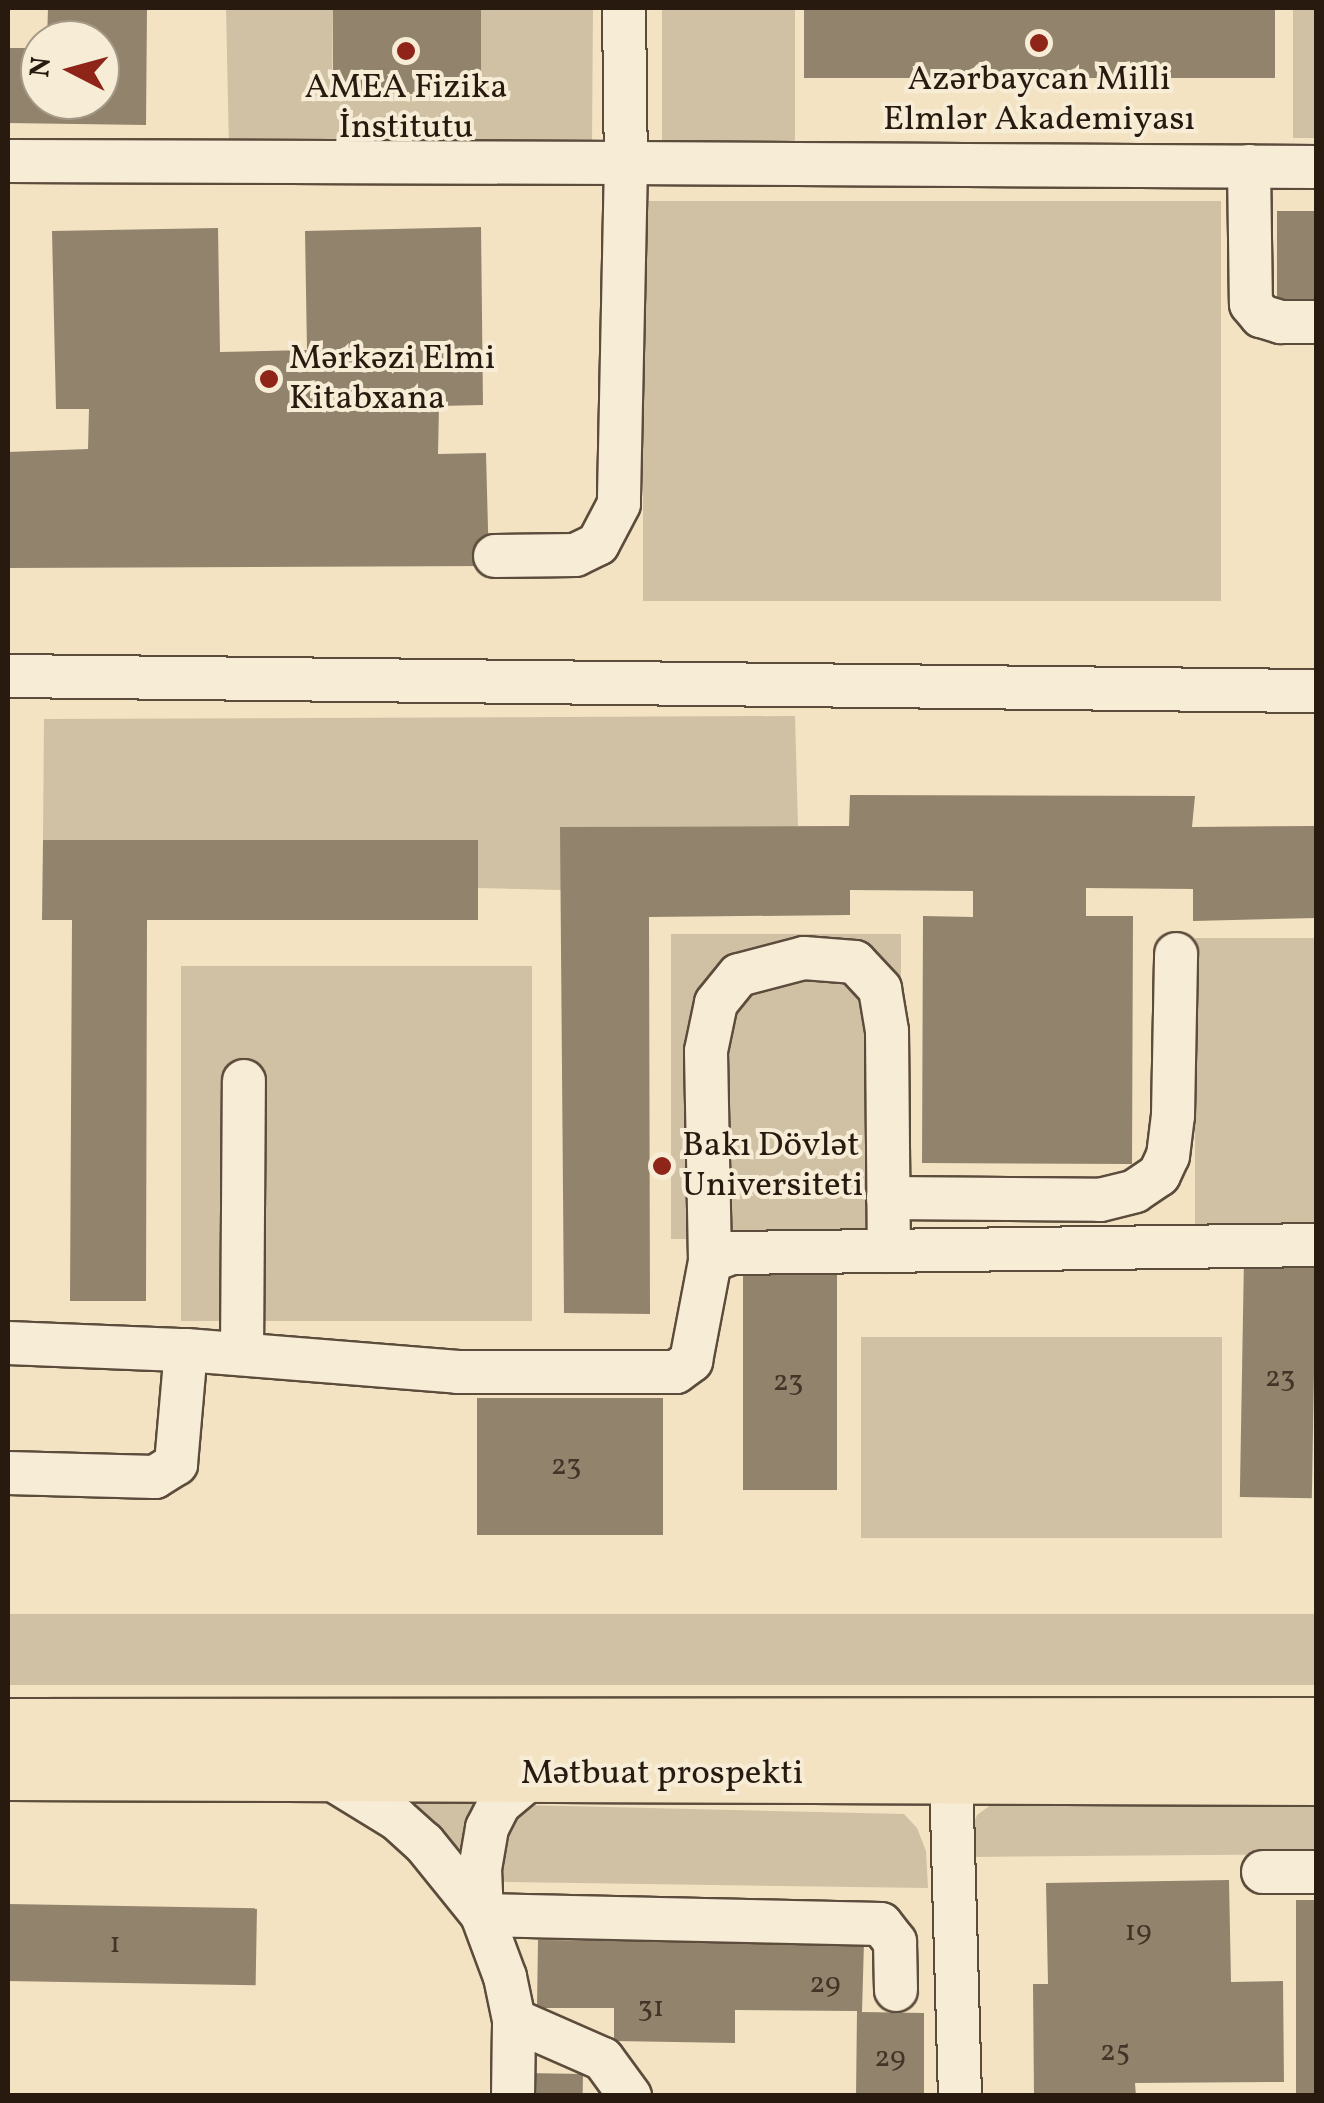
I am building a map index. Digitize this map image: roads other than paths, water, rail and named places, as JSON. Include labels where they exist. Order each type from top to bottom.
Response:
[{"type":"main road","name":"Mətbuat prospekti","points":[[8,1726],[1316,1725]]},
{"type":"main road","name":"Mətbuat prospekti","points":[[8,1772],[1316,1777]]},
{"type":"street","points":[[495,556],[574,556],[598,544],[619,504],[626,163],[624,8]]},
{"type":"street","points":[[8,160],[1316,167]]},
{"type":"street","points":[[1249,166],[1251,304],[1260,316],[1316,322]]},
{"type":"street","points":[[8,676],[1316,691]]},
{"type":"street","points":[[888,1198],[1100,1200],[1135,1192],[1159,1175],[1168,1156],[1172,1115],[1176,954]]},
{"type":"street","points":[[8,1343],[186,1350],[458,1372],[676,1372],[691,1361],[710,1261],[706,1051],[716,1003],[739,975],[804,958],[855,962],[880,989],[887,1031],[888,1251]]},
{"type":"street","points":[[242,1354],[244,1082]]},
{"type":"street","points":[[710,1261],[732,1253],[1316,1245]]},
{"type":"street","points":[[8,1473],[155,1477],[176,1464],[186,1350]]},
{"type":"street","points":[[322,1773],[397,1818],[424,1842],[482,1916],[505,1976],[514,2020],[513,2096]]},
{"type":"street","points":[[482,1916],[480,1869],[487,1828],[499,1804],[535,1774]]},
{"type":"street","points":[[951,1775],[960,2096]]},
{"type":"street","points":[[1263,1872],[1316,1872]]},
{"type":"street","points":[[482,1916],[881,1924],[895,1942],[896,1990]]},
{"type":"street","points":[[514,2020],[602,2059],[630,2096]]},
{"type":"place","name":"Azərbaycan Milli Elmlər Akademiyası","points":[[1039,43]]},
{"type":"place","name":"AMEA Fizika İnstitutu","points":[[406,51]]},
{"type":"place","name":"Mərkəzi Elmi Kitabxana","points":[[269,379]]},
{"type":"place","name":"Bakı Dövlət Universiteti","points":[[662,1166]]}]
